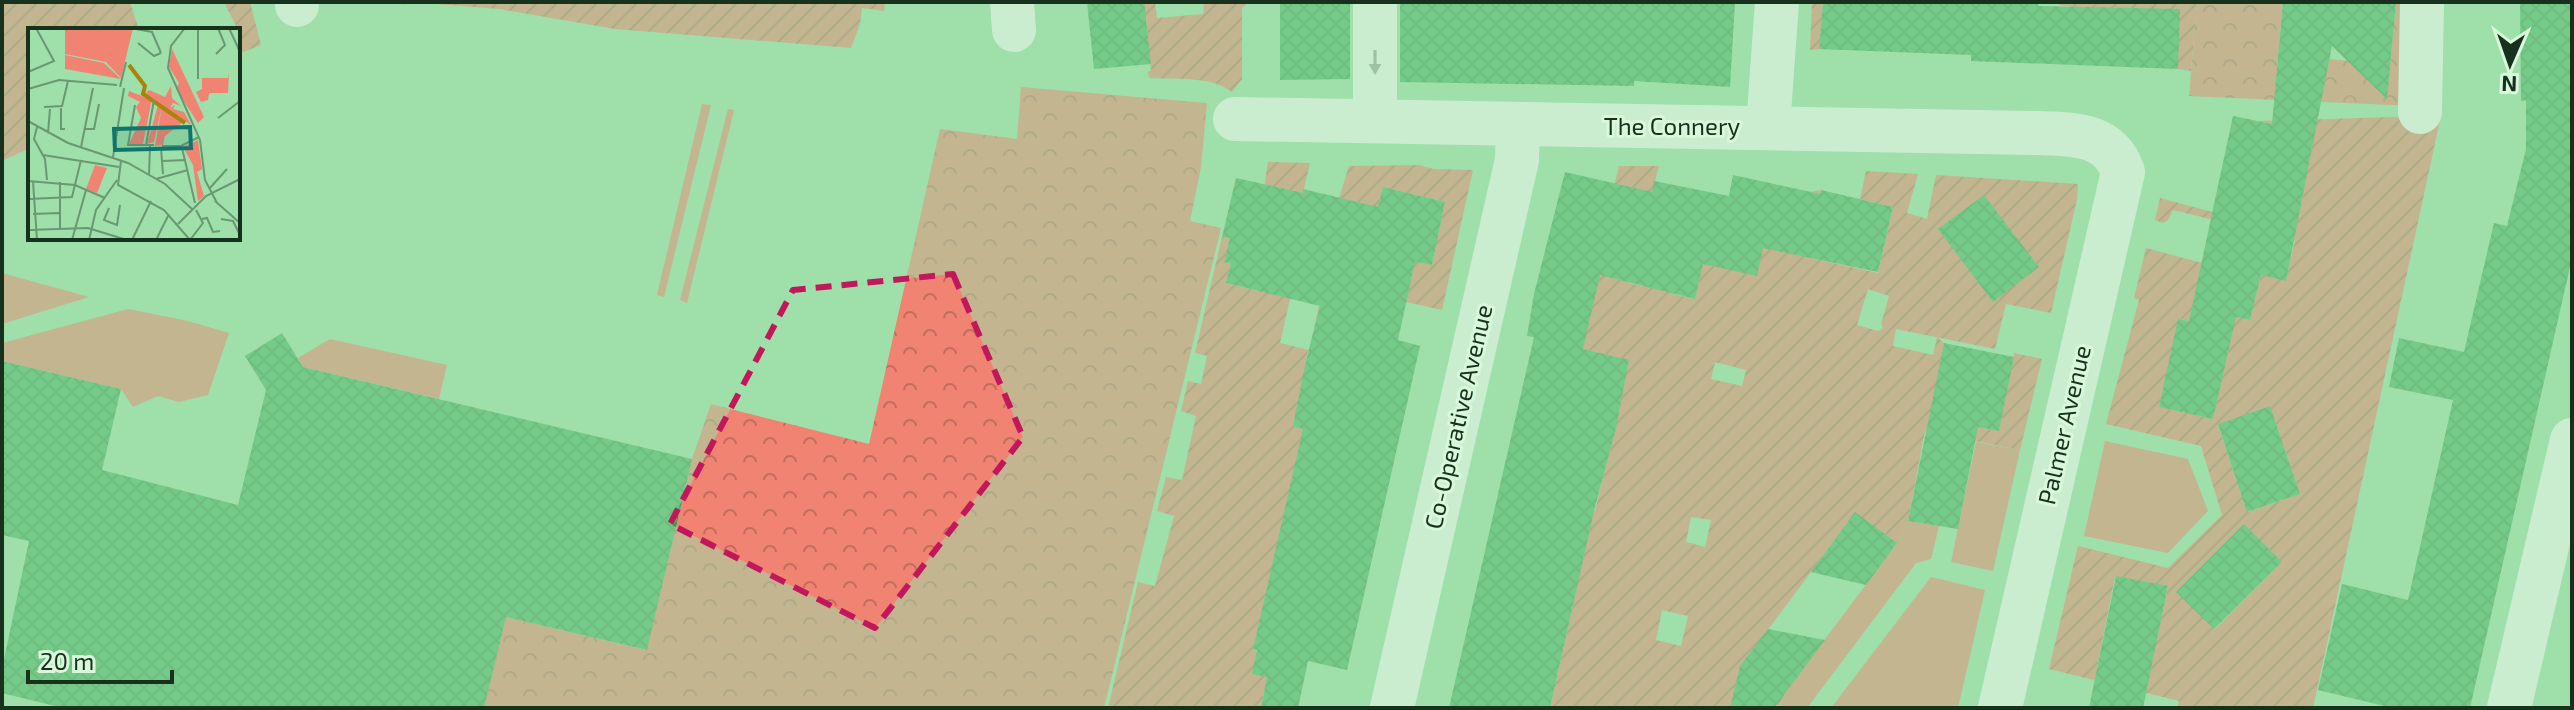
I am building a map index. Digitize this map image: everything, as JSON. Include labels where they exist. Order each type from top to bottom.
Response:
[{"type":"street","points":[[1375,2],[1375,121]]},
{"type":"street","points":[[1768,127],[1777,2]]},
{"type":"street","points":[[2420,112],[2422,2]]},
{"type":"street","name":"The Connery","points":[[1235,119],[2075,134],[2092,138],[2106,147]]},
{"type":"street","name":"Co-Operative Avenue","points":[[1392,708],[1517,160],[1518,126]]},
{"type":"street","name":"Palmer Avenue","points":[[2000,708],[2123,172],[2118,158],[2106,147]]},
{"type":"street","points":[[2509,708],[2572,440]]},
{"type":"highlighted area","points":[[953,274],[1023,437],[875,628],[670,524],[793,290]]},
{"type":"green space","points":[[2,2],[130,2],[138,28],[28,28],[28,149],[2,161]]},
{"type":"green space","points":[[224,2],[250,2],[261,45],[240,53],[240,28],[237,28]]},
{"type":"green space","points":[[412,2],[885,2],[884,11],[862,8],[851,48],[615,29],[499,9]]},
{"type":"green space","points":[[1131,2],[1155,2],[1157,18],[1203,14],[1204,2],[1249,2],[1242,8],[1242,79],[1232,92],[1203,81],[1149,78],[1146,19]]},
{"type":"green space","points":[[1812,2],[1823,2],[1819,49],[1810,50]]},
{"type":"green space","points":[[2059,2],[2197,3],[2191,71],[2178,69],[2076,7],[2059,5]]},
{"type":"green space","points":[[2197,2],[2283,2],[2277,67],[2312,71],[2314,58],[2390,64],[2396,2],[2414,2],[2414,106],[2189,96]]},
{"type":"green space","points":[[1021,87],[1207,103],[1201,167],[1190,221],[1221,228],[1104,708],[484,708],[472,609],[646,650],[692,459],[711,404],[869,444],[940,129],[1017,139]]},
{"type":"green space","points":[[702,104],[711,105],[664,297],[657,295]]},
{"type":"green space","points":[[728,109],[734,110],[687,303],[680,300]]},
{"type":"green space","points":[[2392,117],[2440,120],[2313,708],[2177,708],[2179,701],[2049,669],[2078,546],[2168,568],[2222,515],[2201,446],[2106,424],[2139,300],[2134,298],[2146,248],[2202,263],[2193,307],[2250,320],[2261,275],[2286,280],[2295,240],[2173,210],[2163,223],[2155,220],[2160,198],[2231,217],[2314,133],[2258,121]],"holes":[[[2179,319],[2232,330],[2213,419],[2159,407]],[[2270,406],[2300,494],[2248,512],[2218,425]],[[2282,562],[2215,629],[2177,592]],[[2115,577],[2168,587],[2148,680],[2097,668]]]},
{"type":"green space","points":[[1268,162],[1310,163],[1289,252],[1300,255],[1280,343],[1309,350],[1319,306],[1328,308],[1369,205],[1339,198],[1349,166],[1419,165],[1433,169],[1473,170],[1442,310],[1393,299],[1308,351],[1305,365],[1342,374],[1302,387],[1293,426],[1330,435],[1253,649],[1291,682],[1266,683],[1261,708],[1108,708],[1138,582],[1155,586],[1174,516],[1157,511],[1166,477],[1182,480],[1196,416],[1181,411],[1188,381],[1201,384],[1207,356],[1195,353],[1222,237],[1230,238],[1225,262],[1231,263],[1226,283],[1257,291]],"holes":[[[1383,187],[1445,202],[1432,265],[1415,262],[1408,293],[1376,286]]]},
{"type":"green space","points":[[1619,166],[1659,166],[1629,283],[1642,286],[1645,275],[1681,258],[1673,294],[1694,299],[1709,236],[1766,231],[1800,237],[1810,192],[1821,190],[1806,257],[1878,273],[1893,207],[1860,199],[1866,171],[1918,174],[1907,213],[1927,219],[1936,175],[2078,184],[2051,313],[2006,304],[1995,349],[1937,337],[1944,343],[1930,418],[1999,431],[2014,353],[2042,359],[2020,450],[1925,431],[1908,521],[1897,543],[1855,513],[1746,659],[1787,690],[1779,706],[1734,696],[1730,708],[1550,708],[1573,605],[1543,597],[1565,505],[1595,511],[1620,408],[1589,401],[1624,381],[1629,361],[1574,347]],"holes":[[[1868,289],[1889,296],[1881,324],[1883,328],[1878,331],[1857,325]],[[1896,329],[1937,337],[1933,355],[1893,346]],[[1715,362],[1746,370],[1742,386],[1711,379]],[[1691,517],[1711,520],[1705,547],[1686,542]],[[1662,610],[1688,616],[1681,646],[1656,640]]]},
{"type":"green space","points":[[2,273],[89,297],[2,324]]},
{"type":"green space","points":[[128,309],[229,333],[208,395],[179,402],[158,396],[133,407],[121,389],[2,361],[2,343]]},
{"type":"green space","points":[[330,339],[447,365],[439,399],[303,367],[298,358]]},
{"type":"green space","points":[[2105,441],[2188,459],[2208,511],[2168,553],[2084,536]]},
{"type":"green space","points":[[1976,442],[2020,450],[1993,571],[1951,562]]},
{"type":"green space","points":[[1908,521],[1939,526],[1931,559],[1916,563],[1807,708],[1779,708],[1787,690],[1897,543]]},
{"type":"green space","points":[[1931,577],[1985,590],[1958,708],[1831,708]]},
{"type":"building","points":[[1087,2],[1144,2],[1151,64],[1094,69]]},
{"type":"building","points":[[1280,2],[1350,2],[1350,79],[1280,80]]},
{"type":"building","points":[[1400,2],[1735,2],[1730,87],[1634,81],[1634,86],[1400,82]]},
{"type":"building","points":[[1823,2],[2038,2],[2038,6],[2180,9],[2178,69],[1971,61],[1971,55],[1819,49]]},
{"type":"building","points":[[2283,2],[2396,2],[2387,99],[2332,46],[2286,281],[2261,275],[2250,320],[2236,317],[2213,419],[2159,407],[2178,319],[2189,321],[2233,116],[2272,124]]},
{"type":"building","points":[[2520,2],[2572,2],[2572,258],[2470,708],[2393,708],[2318,690],[2342,584],[2408,600],[2453,400],[2389,387],[2399,338],[2464,352],[2494,223],[2507,226],[2526,149],[2526,100],[2521,101]]},
{"type":"building","points":[[1565,172],[1652,192],[1654,181],[1729,196],[1733,175],[1820,194],[1821,190],[1893,207],[1878,272],[1763,248],[1757,276],[1703,264],[1695,299],[1600,275],[1583,349],[1629,360],[1550,708],[1449,708],[1534,337],[1527,336],[1534,294]]},
{"type":"building","points":[[1236,178],[1303,193],[1303,189],[1378,207],[1383,187],[1445,202],[1432,265],[1415,262],[1398,340],[1420,346],[1347,670],[1308,661],[1298,708],[1261,708],[1267,677],[1252,674],[1257,650],[1253,649],[1303,429],[1293,426],[1320,306],[1226,283],[1231,263],[1224,262],[1230,238],[1222,237]]},
{"type":"building","points":[[1984,195],[2039,267],[1993,302],[1938,229]]},
{"type":"building","points":[[282,333],[303,367],[692,459],[647,650],[506,617],[484,708],[63,708],[2,693],[2,669],[29,541],[2,535],[2,361],[121,389],[102,470],[238,505],[266,390],[245,356]]},
{"type":"building","points":[[1944,343],[2014,357],[1999,431],[1978,427],[1958,529],[1908,521]]},
{"type":"building","points":[[2270,406],[2300,494],[2247,512],[2218,424]]},
{"type":"building","points":[[1855,512],[1897,543],[1866,585],[1811,572]]},
{"type":"building","points":[[2244,524],[2282,562],[2214,629],[2176,592]]},
{"type":"building","points":[[2116,576],[2168,586],[2143,708],[2089,708]]},
{"type":"building","points":[[1768,629],[1825,640],[1774,708],[1730,708],[1740,666]]}]
